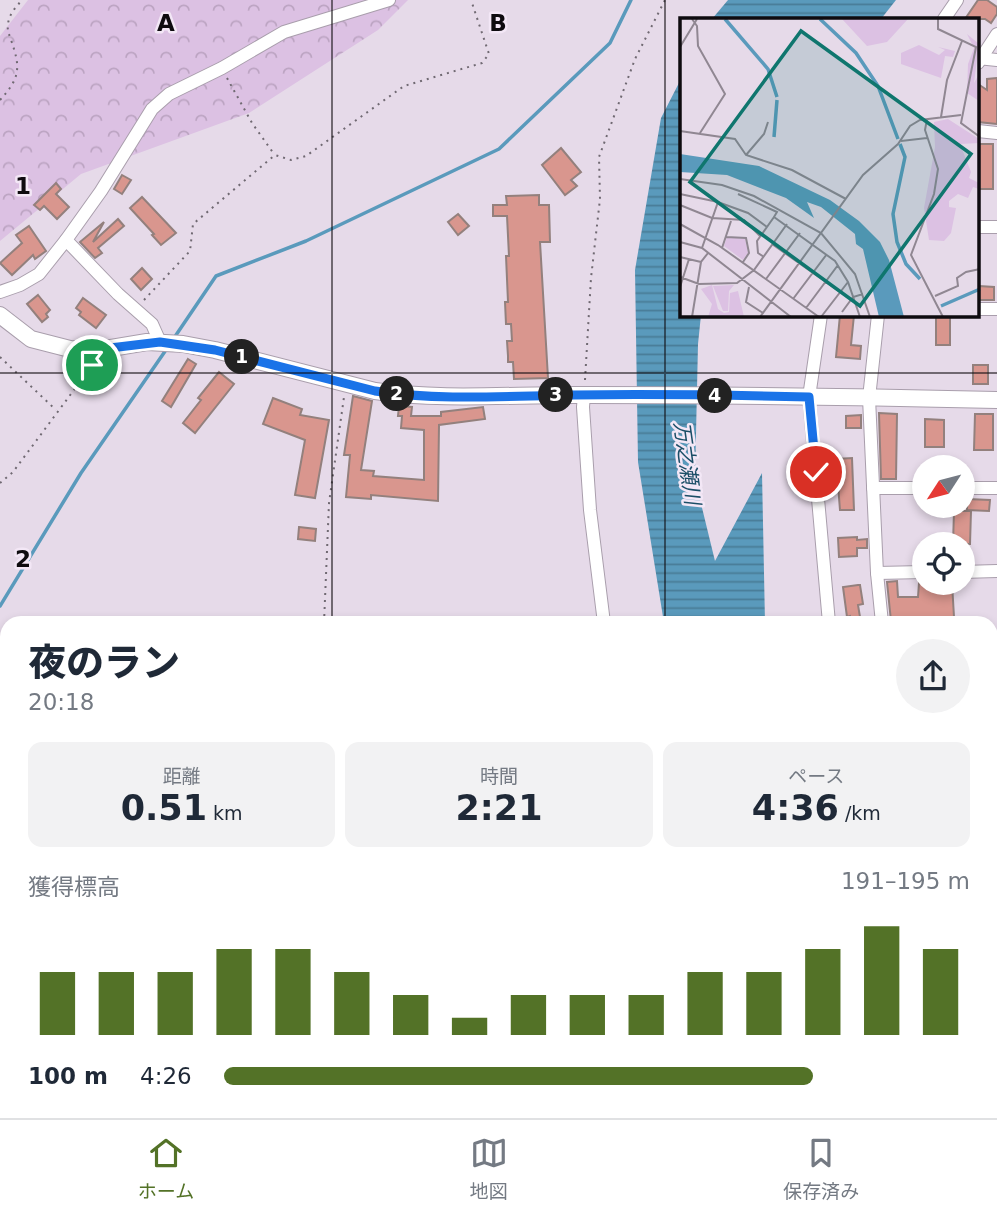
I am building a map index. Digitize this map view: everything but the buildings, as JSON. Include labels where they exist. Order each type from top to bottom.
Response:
[{"type":"street","points":[[0,292],[39,274],[101,191],[152,109],[169,94],[285,32],[389,0]]},
{"type":"street","points":[[945,18],[957,0]]},
{"type":"street","points":[[979,59],[997,34]]},
{"type":"street","points":[[979,60],[997,60]]},
{"type":"street","points":[[979,131],[997,133]]},
{"type":"street","points":[[979,227],[997,227]]},
{"type":"street","points":[[66,240],[118,294],[152,324],[160,342]]},
{"type":"street","points":[[979,309],[997,309]]},
{"type":"street","points":[[0,315],[31,339],[45,344],[83,350],[160,342],[199,346],[375,391],[428,397],[586,395],[997,400]]},
{"type":"street","points":[[821,317],[805,397],[829,616]]},
{"type":"street","points":[[878,317],[869,398],[881,616]]},
{"type":"street","points":[[586,395],[590,510],[603,616]]},
{"type":"street","points":[[873,488],[912,488]]},
{"type":"street","points":[[975,488],[997,488]]},
{"type":"street","points":[[975,572],[997,571]]},
{"type":"street","points":[[877,573],[912,572]]},
{"type":"path","points":[[0,100],[17,76],[17,58],[7,30],[11,14],[22,0]]},
{"type":"path","points":[[222,68],[252,123],[275,155],[291,160],[306,156],[404,86],[482,63],[489,54],[471,0]]},
{"type":"path","points":[[586,395],[591,278],[600,199],[599,157],[635,59],[665,0]]},
{"type":"path","points":[[136,309],[190,251],[193,223],[275,155]]},
{"type":"path","points":[[0,483],[13,472],[92,365],[110,348]]},
{"type":"path","points":[[0,357],[57,411]]},
{"type":"path","points":[[324,616],[329,503],[346,383]]},
{"type":"green space","points":[[28,0],[408,0],[378,30],[249,113],[81,174],[0,241],[0,36]]},
{"type":"water","points":[[728,0],[896,0],[882,18],[713,18]]},
{"type":"water","name":"万之瀬川","points":[[680,81],[680,317],[701,317],[695,479],[715,561],[762,473],[765,616],[663,616],[638,462],[635,270],[661,118]]},
{"type":"waterway","points":[[174,338],[216,276],[306,241],[499,149],[610,43],[631,0]]},
{"type":"waterway","points":[[0,606],[81,473],[168,347]]},
{"type":"route","points":[[92,365],[110,348],[160,342],[199,346],[375,391],[401,395],[809,397],[816,472]]}]
